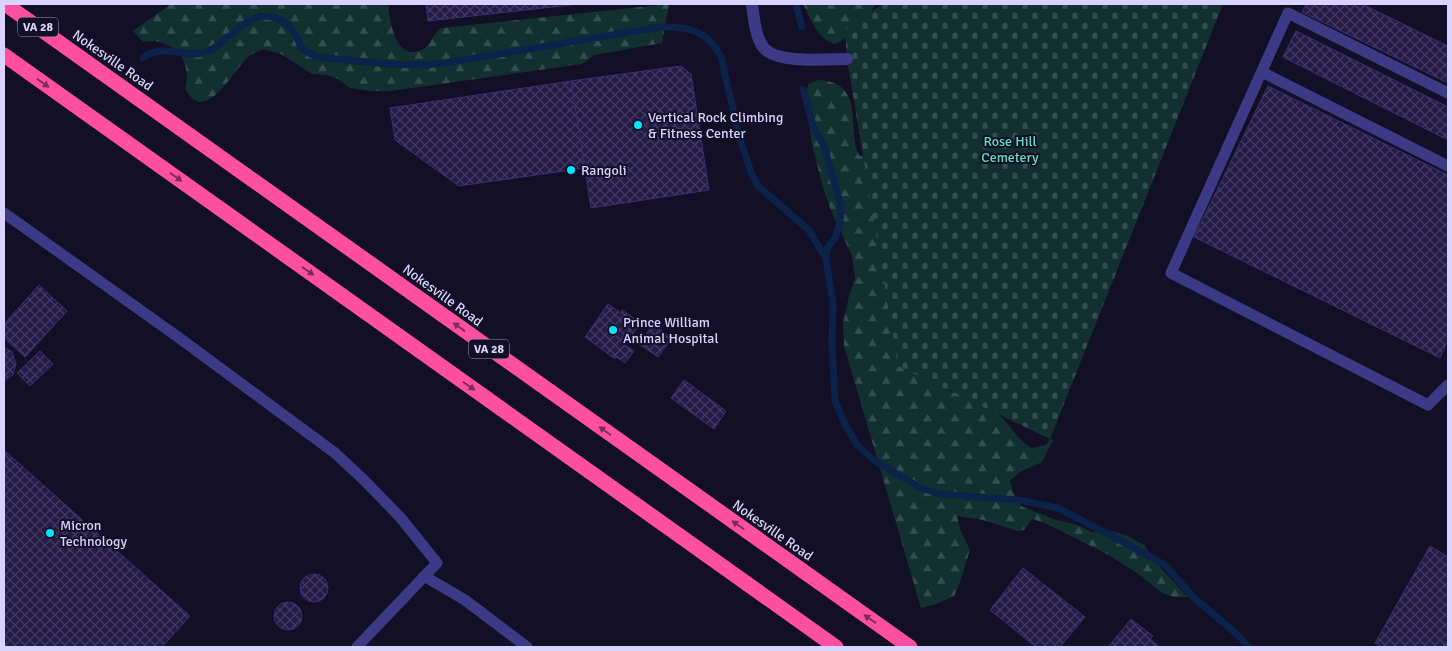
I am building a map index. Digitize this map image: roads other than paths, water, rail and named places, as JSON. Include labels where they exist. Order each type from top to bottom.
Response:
[{"type":"highway","name":"Nokesville Road","points":[[5,4],[910,647]]},
{"type":"highway","points":[[4,54],[836,647]]},
{"type":"street","points":[[752,4],[759,37],[770,54],[801,58],[847,59]]},
{"type":"lane","points":[[1448,93],[1288,12],[1171,273],[1428,405],[1448,385]]},
{"type":"lane","points":[[1262,72],[1448,166]]},
{"type":"lane","points":[[4,213],[335,453],[400,517],[436,563],[357,647]]},
{"type":"lane","points":[[424,576],[465,600],[527,647]]},
{"type":"waterway","points":[[796,4],[802,27]]},
{"type":"waterway","points":[[143,58],[159,51],[190,54],[206,52],[215,48],[250,20],[260,17],[270,17],[286,23],[294,33],[301,48],[316,57],[389,64],[422,65],[445,63],[660,27],[689,29],[704,36],[716,48],[721,57],[740,139],[752,175],[758,186],[809,230],[826,259],[833,303],[832,344],[835,401],[857,445],[875,461],[921,488],[941,494],[1018,500],[1058,508],[1165,565],[1195,599],[1237,634],[1249,647]]},
{"type":"waterway","points":[[803,89],[813,126],[824,146],[841,206],[840,222],[835,238],[827,249],[826,258]]},
{"type":"place","name":"Vertical Rock Climbing & Fitness Center","points":[[638,125]]},
{"type":"place","name":"Rangoli","points":[[571,170]]},
{"type":"place","name":"Prince William Animal Hospital","points":[[613,330]]},
{"type":"place","name":"Micron Technology","points":[[50,533]]},
{"type":"park label","name":"Rose Hill Cemetery","points":[[1010,150]]}]
